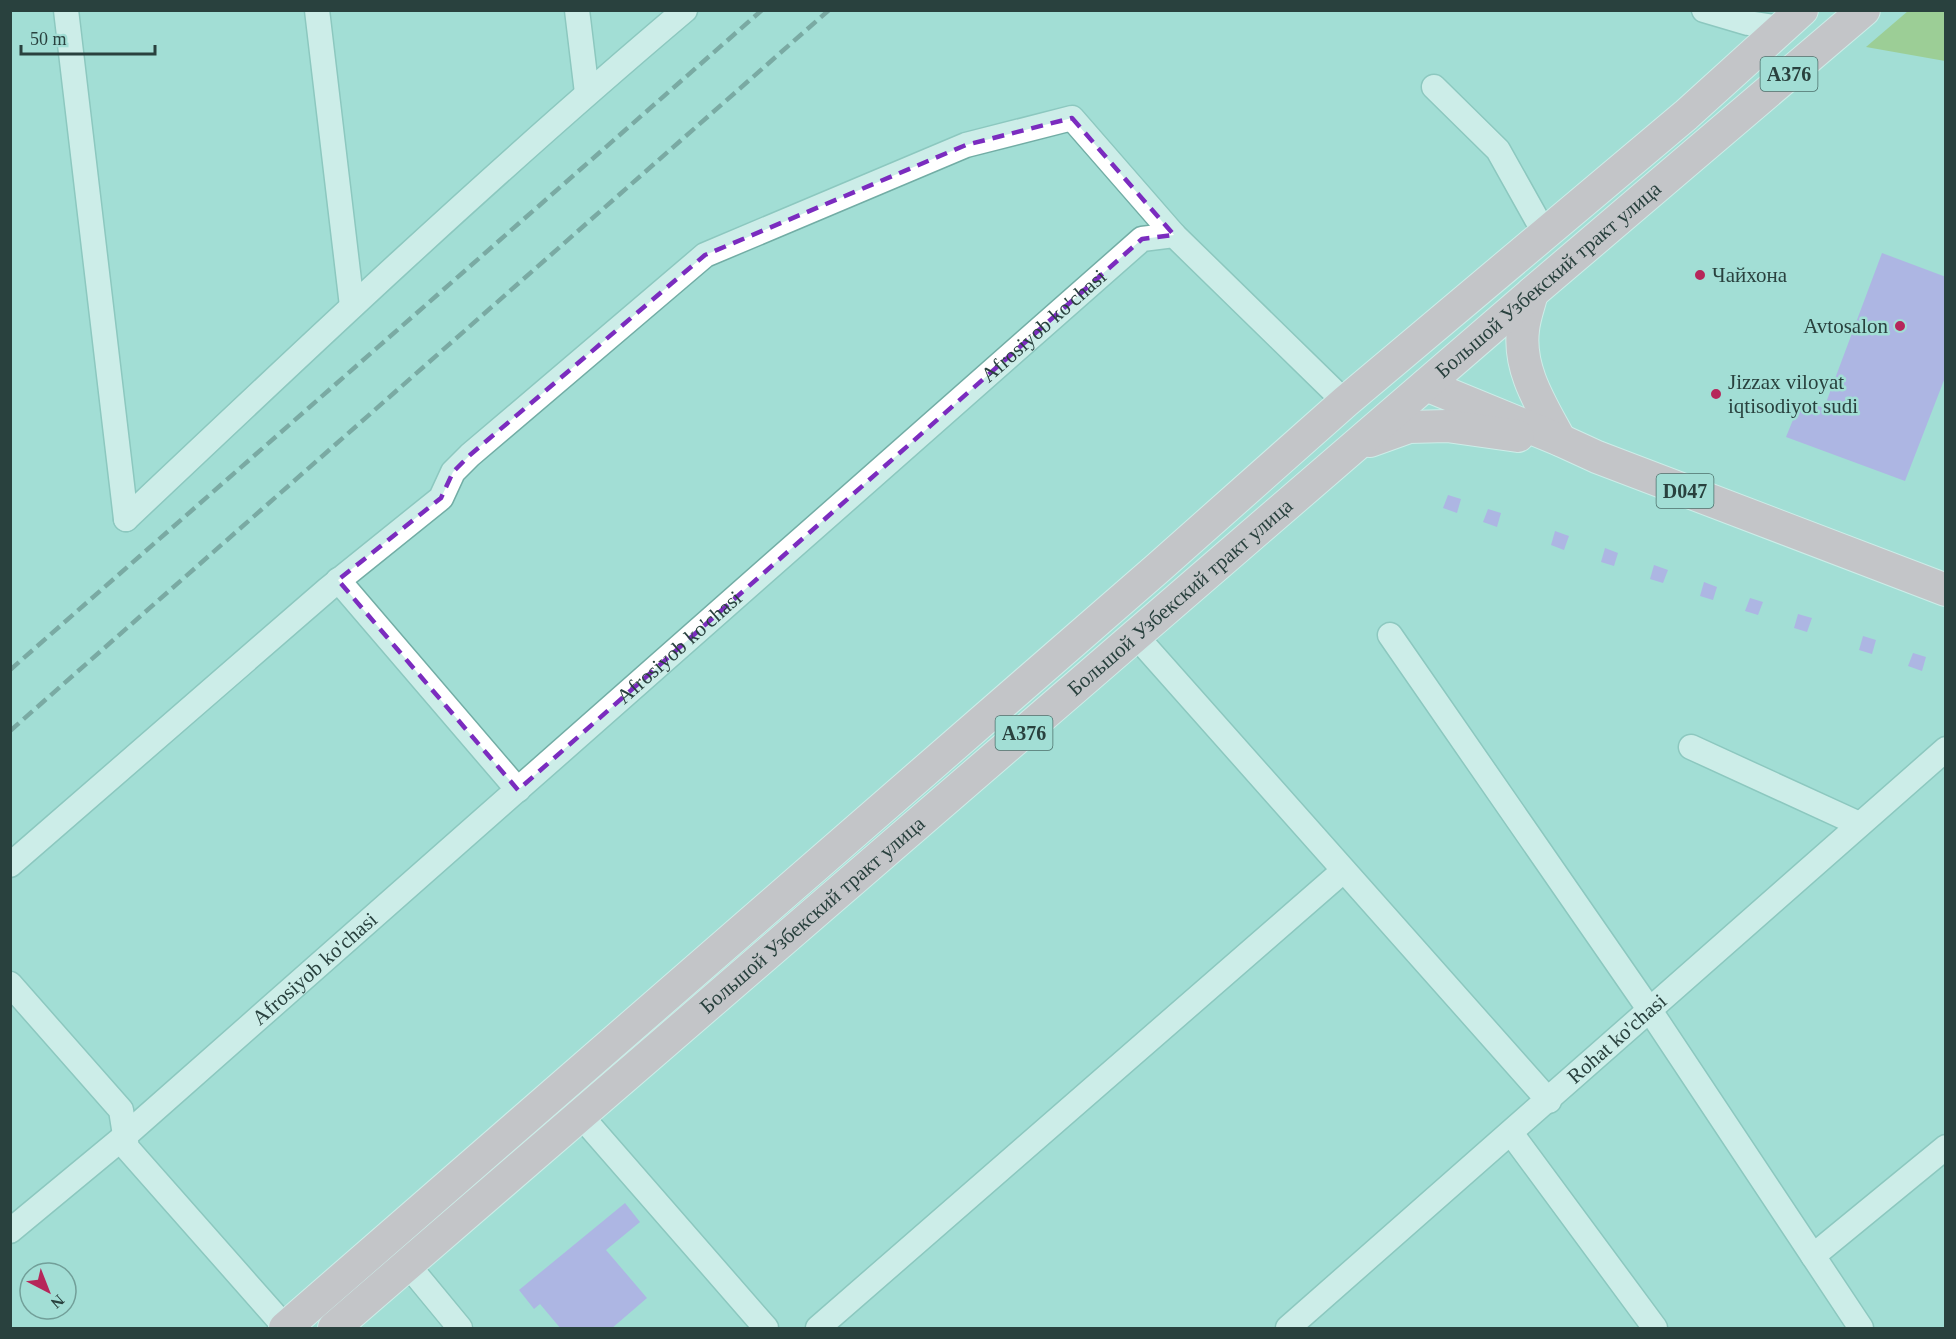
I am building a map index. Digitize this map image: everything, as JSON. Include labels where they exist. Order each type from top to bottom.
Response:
[{"type":"main road","name":"Большой Узбекский тракт улица","points":[[334,1329],[1532,293],[1864,10]]},
{"type":"main road","name":"Большой Узбекский тракт улица","points":[[286,1328],[1158,568],[1345,402],[1686,115],[1791,20]]},
{"type":"main road","points":[[1532,293],[1523,330],[1524,358],[1534,392],[1569,444]]},
{"type":"main road","name":"D047","points":[[1426,385],[1597,457],[1946,590]]},
{"type":"main road","name":"D047","points":[[1355,446],[1409,427],[1447,426],[1569,444]]},
{"type":"street","points":[[66,10],[126,519],[352,306],[587,93],[685,10]]},
{"type":"street","points":[[317,10],[352,306]]},
{"type":"street","points":[[577,10],[587,93]]},
{"type":"street","points":[[1704,10],[1749,17],[1791,20]]},
{"type":"street","points":[[1743,63],[1749,17]]},
{"type":"street","points":[[1434,87],[1498,150],[1545,234]]},
{"type":"street","points":[[10,865],[338,580],[441,498],[453,472],[470,455],[705,255],[955,150],[1072,118],[1174,235],[1345,402]]},
{"type":"street","name":"Afrosiyob ko'chasi","points":[[10,1232],[126,1135],[1142,239],[1174,235]]},
{"type":"street","points":[[338,580],[518,790]]},
{"type":"street","points":[[1390,635],[1649,1009],[1861,1329]]},
{"type":"street","points":[[1136,636],[1549,1101]]},
{"type":"street","points":[[1691,747],[1859,824]]},
{"type":"street","name":"Rohat ko'chasi","points":[[1288,1329],[1946,749]]},
{"type":"street","points":[[818,1329],[1343,871]]},
{"type":"street","points":[[10,984],[121,1110],[127,1148],[286,1328]]},
{"type":"street","points":[[580,1116],[766,1329]]},
{"type":"street","points":[[1511,1133],[1655,1329]]},
{"type":"street","points":[[1813,1256],[1946,1147]]},
{"type":"street","points":[[408,1265],[460,1329]]},
{"type":"highlighted area","points":[[1072,118],[1174,235],[1142,239],[518,790],[338,580],[441,498],[453,472],[470,455],[705,255],[966,145]]},
{"type":"green space","points":[[1908,11],[1945,11],[1945,61],[1866,47]]},
{"type":"building","name":"Avtosalon","points":[[1882,253],[1946,277],[1946,375],[1905,481],[1786,437],[1801,400],[1824,408]]},
{"type":"building","points":[[1448,495],[1461,499],[1457,513],[1443,508]]},
{"type":"building","points":[[1488,509],[1501,513],[1497,527],[1483,522]]},
{"type":"building","points":[[1555,531],[1569,536],[1564,550],[1551,545]]},
{"type":"building","points":[[1605,548],[1618,553],[1614,566],[1601,562]]},
{"type":"building","points":[[1654,565],[1668,570],[1663,583],[1650,579]]},
{"type":"building","points":[[1704,582],[1717,587],[1713,600],[1700,596]]},
{"type":"building","points":[[1750,598],[1763,602],[1758,615],[1745,611]]},
{"type":"building","points":[[1798,614],[1812,618],[1807,632],[1794,628]]},
{"type":"building","points":[[1863,636],[1876,640],[1872,654],[1859,650]]},
{"type":"building","points":[[1913,653],[1926,657],[1922,671],[1908,666]]},
{"type":"building","points":[[625,1203],[640,1222],[606,1250],[647,1298],[611,1329],[561,1329],[540,1304],[534,1309],[519,1290]]},
{"type":"railway","points":[[10,670],[762,10]]},
{"type":"railway","points":[[10,731],[829,10]]},
{"type":"place","name":"Чайхона","points":[[1700,275]]},
{"type":"place","name":"Avtosalon","points":[[1900,326]]},
{"type":"place","name":"Jizzax viloyat iqtisodiyot sudi","points":[[1716,394]]}]
